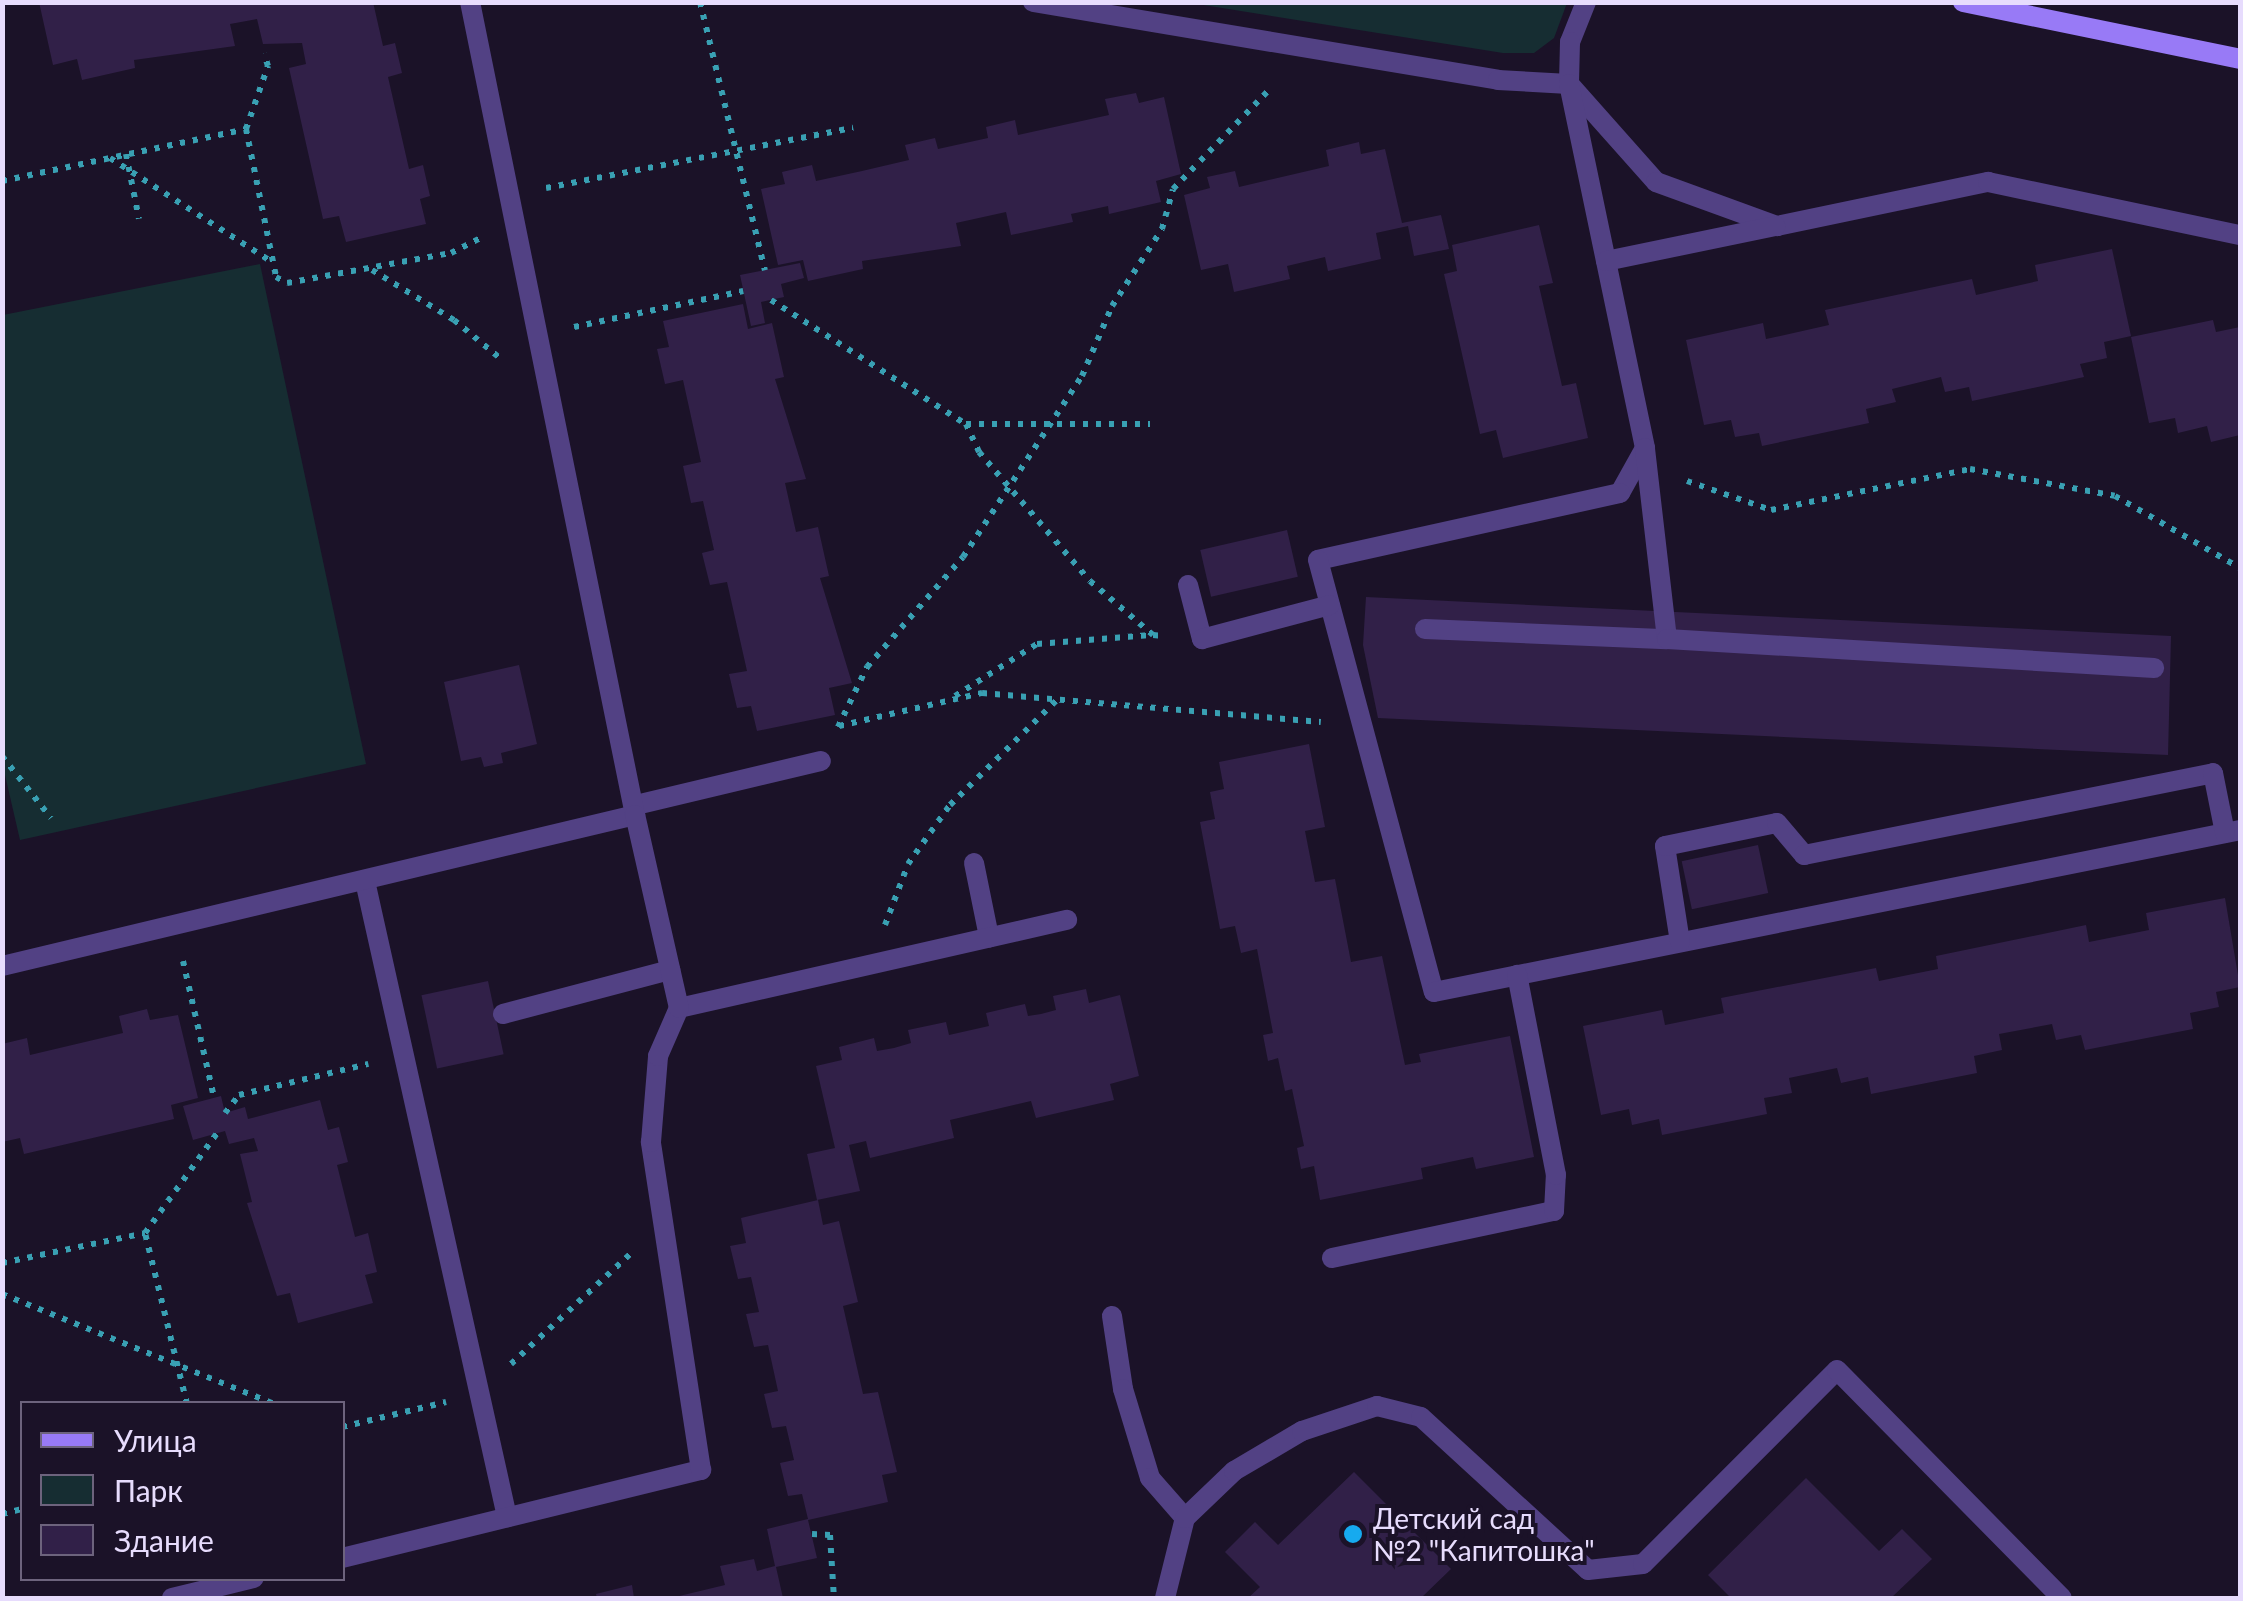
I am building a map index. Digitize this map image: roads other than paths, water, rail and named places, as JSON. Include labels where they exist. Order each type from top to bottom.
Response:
[{"type":"main road","points":[[1963,2],[2240,60]]},
{"type":"lane","points":[[345,1557],[701,1470],[651,1142],[658,1056],[679,1008],[470,2]]},
{"type":"lane","points":[[1033,2],[1498,80],[1569,84],[1656,182],[1778,226]]},
{"type":"lane","points":[[1586,2],[1570,42],[1569,84],[1645,448],[1667,638]]},
{"type":"lane","points":[[1606,261],[1988,182],[2240,235]]},
{"type":"lane","points":[[1645,448],[1620,493],[1318,560],[1434,992],[2233,832],[2213,773],[1804,855],[1778,823],[1665,846],[1680,942]]},
{"type":"lane","points":[[1188,585],[1202,638],[1330,604]]},
{"type":"lane","points":[[1424,630],[1667,638],[2154,668]]},
{"type":"lane","points":[[2,966],[365,881],[821,761]]},
{"type":"lane","points":[[974,863],[990,937]]},
{"type":"lane","points":[[365,881],[506,1516]]},
{"type":"lane","points":[[679,1008],[1066,920]]},
{"type":"lane","points":[[503,1014],[670,970]]},
{"type":"lane","points":[[1332,1258],[1554,1211],[1556,1176],[1518,975]]},
{"type":"lane","points":[[1112,1316],[1123,1389],[1150,1478],[1185,1518]]},
{"type":"lane","points":[[1165,1598],[1185,1518],[1234,1470],[1302,1431],[1377,1406],[1421,1417],[1588,1570],[1643,1564],[1837,1370],[2062,1598]]},
{"type":"lane","points":[[172,1598],[242,1581]]},
{"type":"place","name":"Детский сад №2 \"Капитошка\"","points":[[1353,1534]]}]
